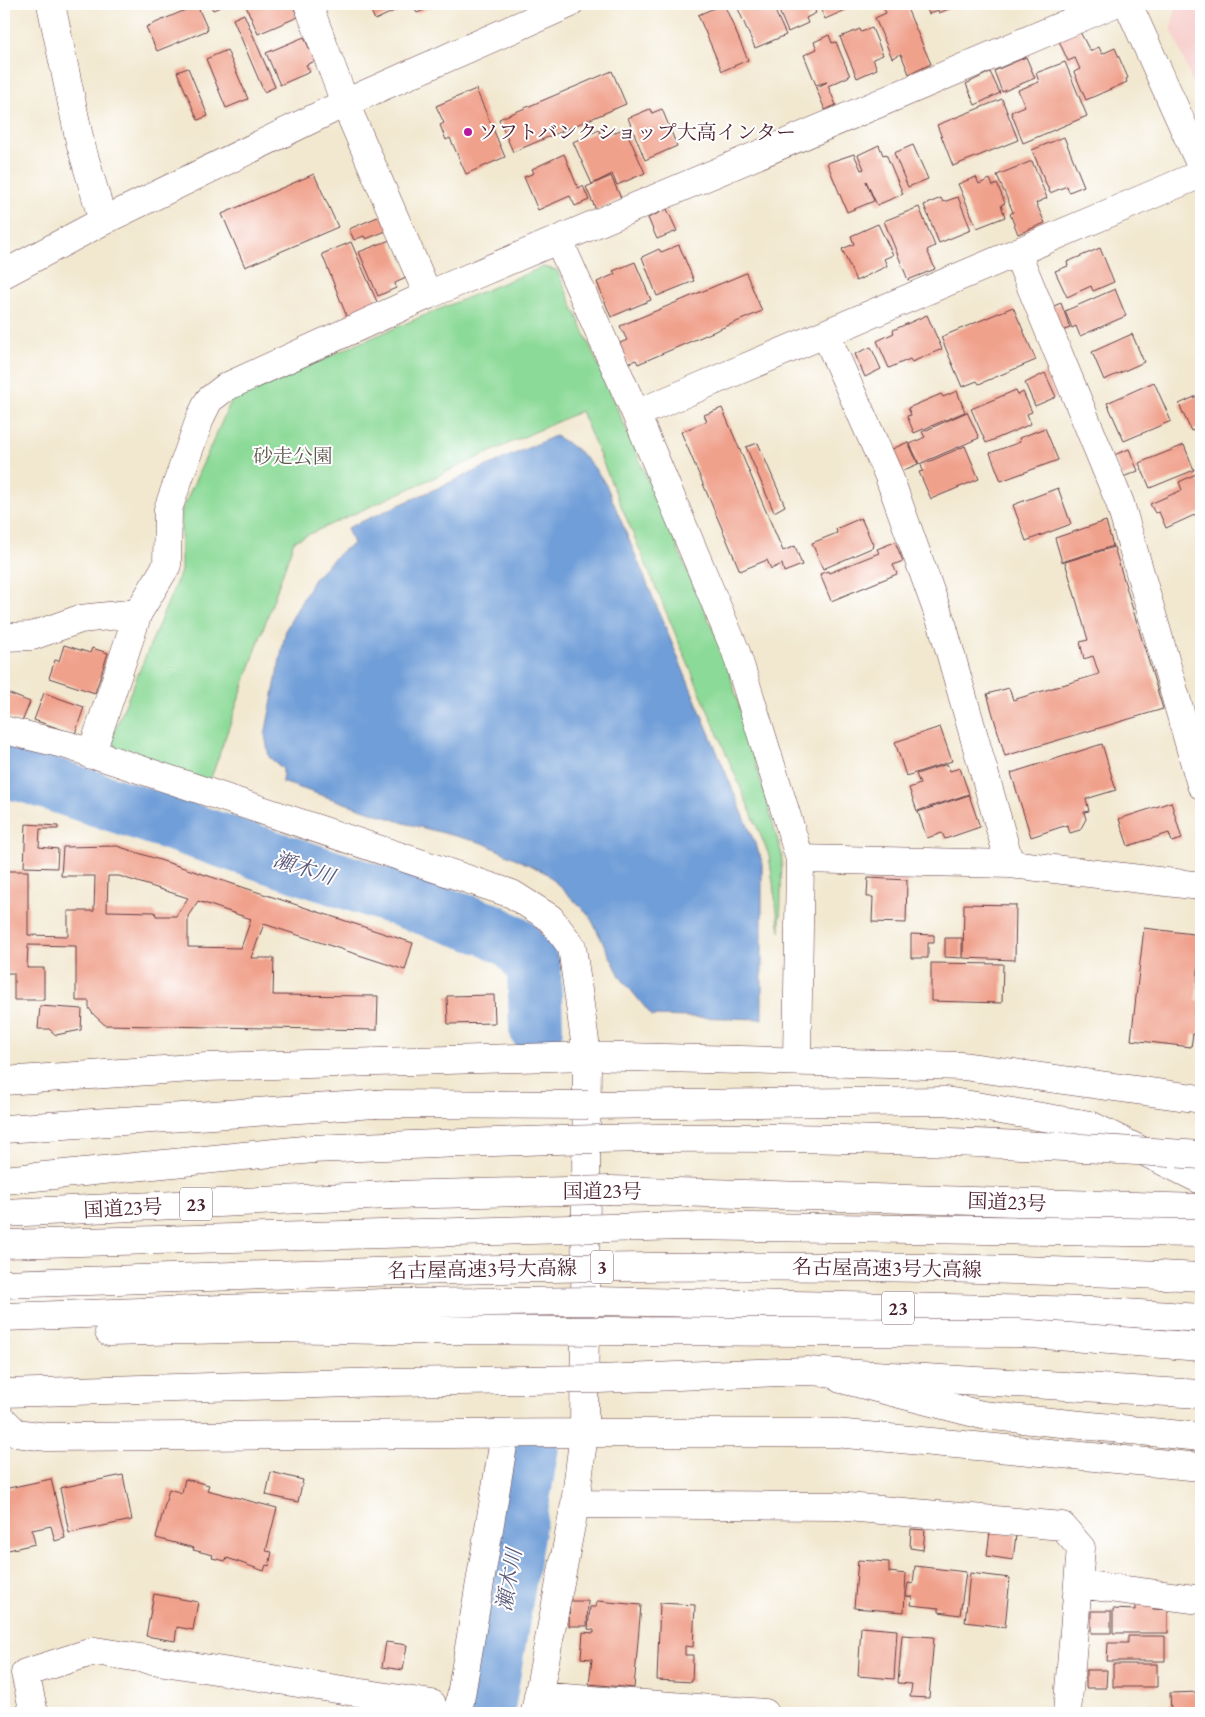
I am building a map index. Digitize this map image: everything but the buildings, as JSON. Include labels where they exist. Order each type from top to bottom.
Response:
[{"type":"main road","points":[[51,4],[80,142],[103,221]]},
{"type":"main road","points":[[308,4],[345,103],[428,294]]},
{"type":"main road","points":[[4,274],[103,221],[345,103],[569,4]]},
{"type":"main road","points":[[91,755],[138,613],[166,565],[168,509],[200,416],[210,400],[226,386],[428,294],[558,241],[1113,4]]},
{"type":"main road","points":[[1128,4],[1201,166]]},
{"type":"main road","points":[[636,414],[826,335],[1201,174]]},
{"type":"main road","points":[[558,241],[636,414],[736,652],[800,859],[797,1060]]},
{"type":"main road","points":[[1017,253],[1120,503],[1201,785]]},
{"type":"main road","points":[[826,335],[888,474],[942,627],[1010,864]]},
{"type":"main road","points":[[4,637],[32,636],[80,619],[138,613]]},
{"type":"main road","points":[[4,730],[67,745],[91,755],[512,894],[550,918],[572,947],[587,1056],[584,1433],[575,1504],[536,1705],[765,1713]]},
{"type":"main road","points":[[800,859],[1010,864],[1201,886]]},
{"type":"main road","points":[[4,1082],[207,1067],[587,1056],[797,1060],[963,1066],[1201,1099]]},
{"type":"main road","points":[[4,1129],[375,1104],[588,1105],[946,1101],[1090,1125],[1201,1180]]},
{"type":"main road","points":[[4,1180],[313,1149],[657,1138],[826,1138],[1017,1143],[1201,1155]]},
{"type":"main road","name":"国道23号","points":[[4,1214],[388,1195],[610,1190],[1201,1208]]},
{"type":"main road","name":"名古屋高速3号大高線","points":[[4,1244],[685,1226],[1201,1233]]},
{"type":"main road","name":"名古屋高速3号大高線","points":[[4,1284],[434,1269],[680,1266],[902,1267],[1201,1277]]},
{"type":"main road","name":"23","points":[[4,1317],[384,1303],[595,1301],[1093,1311],[1201,1318]]},
{"type":"main road","points":[[4,1335],[268,1328],[1018,1333],[1201,1347]]},
{"type":"main road","points":[[807,1371],[982,1416],[1201,1437]]},
{"type":"main road","points":[[4,1392],[386,1382],[598,1379],[807,1371],[1201,1394]]},
{"type":"main road","points":[[4,1421],[16,1433],[47,1437],[835,1433],[1201,1467]]},
{"type":"main road","points":[[458,1713],[504,1434]]},
{"type":"main road","points":[[575,1504],[836,1506],[1062,1526],[1081,1548],[1067,1713]]},
{"type":"main road","points":[[1079,1584],[1201,1600]]},
{"type":"main road","points":[[34,1713],[25,1672],[95,1651],[432,1704],[430,1713]]},
{"type":"shaded area","points":[[1186,4],[1201,4],[1201,105],[1171,27],[1176,8]]},
{"type":"green space","name":"砂走公園","points":[[543,267],[557,270],[725,657],[782,855],[780,932],[769,855],[581,411],[294,541],[210,781],[118,750],[111,739],[181,571],[181,512],[233,397]]},
{"type":"water","points":[[555,436],[579,451],[597,471],[607,487],[762,860],[762,1019],[652,1016],[621,978],[589,915],[546,873],[483,843],[404,823],[282,782],[283,769],[269,757],[265,735],[286,629],[315,577],[342,551],[353,544],[347,528]]},
{"type":"waterway","name":"瀬木川","points":[[4,771],[27,776],[491,930],[516,944],[534,968],[536,1028]]},
{"type":"waterway","name":"瀬木川","points":[[487,1713],[532,1446]]},
{"type":"place","name":"ソフトバンクショップ大高インター","points":[[468,132]]}]
